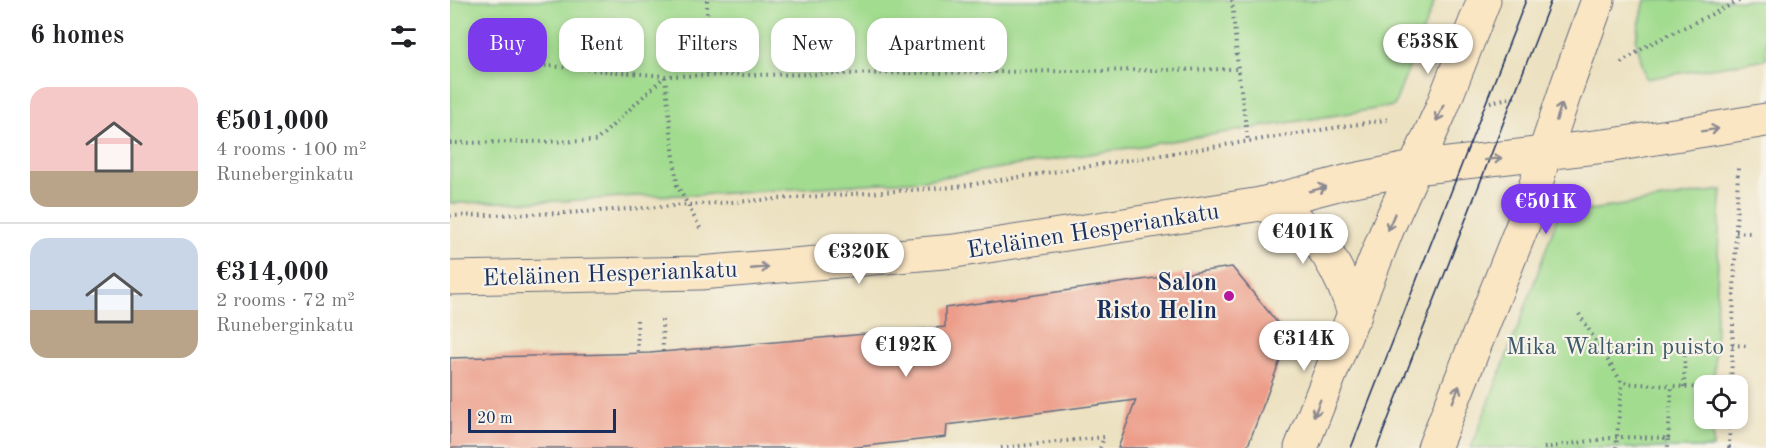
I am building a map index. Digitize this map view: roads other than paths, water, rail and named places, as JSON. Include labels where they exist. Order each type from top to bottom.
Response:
[{"type":"street","points":[[1301,448],[1389,225],[1441,110],[1484,0]]},
{"type":"street","points":[[1434,448],[1529,209],[1545,152],[1598,0]]},
{"type":"street","name":"Eteläinen Hesperiankatu","points":[[450,278],[700,273],[944,252],[1261,204],[1349,181],[1414,168],[1613,145],[1753,123]]},
{"type":"street","points":[[1261,204],[1303,225],[1316,240],[1333,263],[1355,315]]},
{"type":"tram line","points":[[1351,448],[1526,0]]},
{"type":"tram line","points":[[1377,448],[1551,0]]},
{"type":"place","name":"Salon Risto Helin","points":[[1229,296]]},
{"type":"park label","name":"Mika Waltarin puisto","points":[[1615,346]]}]
